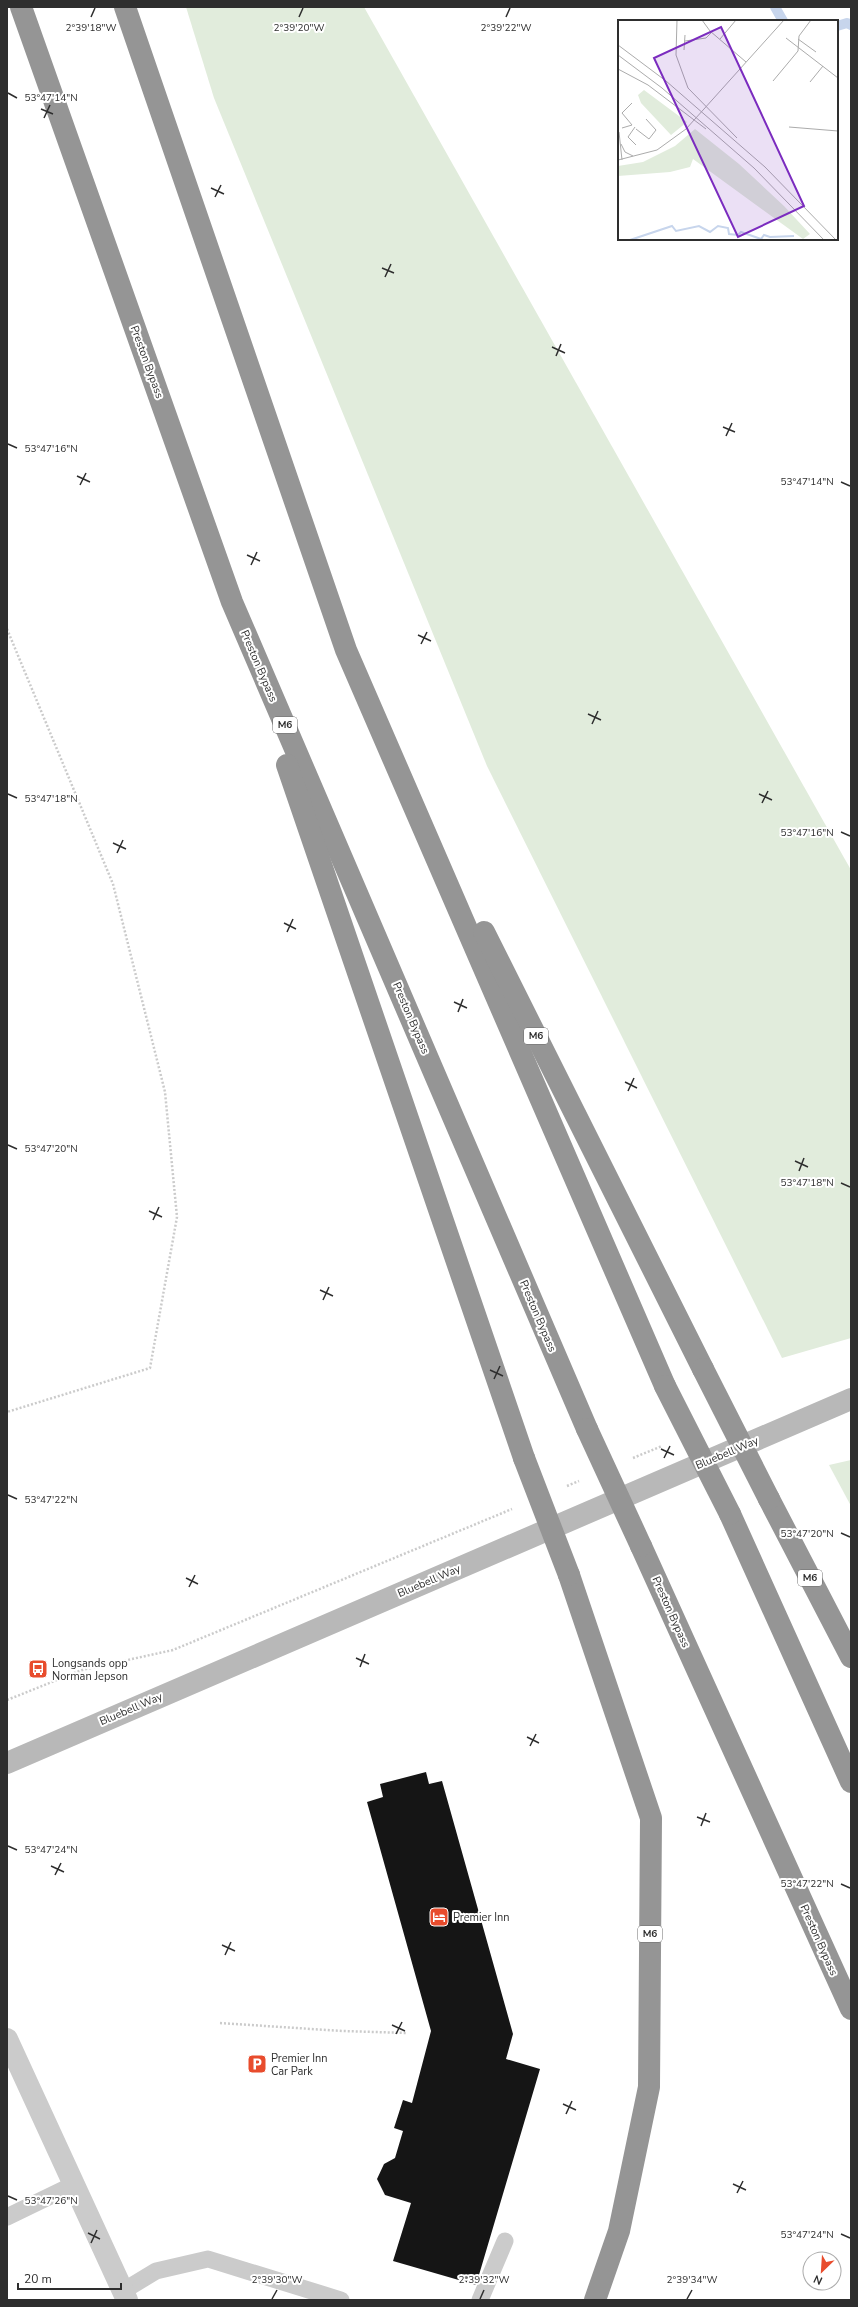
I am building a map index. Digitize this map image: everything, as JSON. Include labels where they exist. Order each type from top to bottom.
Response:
[{"type":"highway","name":"Preston Bypass","points":[[21,7],[232,602],[587,1428],[851,2009]]},
{"type":"highway","name":"M6","points":[[125,7],[346,650],[665,1386],[730,1514],[851,1782]]},
{"type":"highway","name":"M6","points":[[232,602],[524,1458],[569,1575],[651,1818],[649,2087],[619,2230],[595,2300]]},
{"type":"highway","name":"M6","points":[[369,702],[703,1369],[851,1657]]},
{"type":"main road","name":"Bluebell Way","points":[[7,1763],[851,1399]]},
{"type":"street","points":[[7,2039],[75,2184],[125,2296]]},
{"type":"lane","points":[[7,2217],[75,2184]]},
{"type":"lane","points":[[480,2300],[504,2241]]},
{"type":"lane","points":[[125,2296],[156,2271],[208,2259],[341,2300]]},
{"type":"path","points":[[7,629],[113,884],[165,1092],[177,1217],[150,1368],[7,1412]]},
{"type":"path","points":[[631,1459],[667,1444]]},
{"type":"path","points":[[565,1486],[580,1480]]},
{"type":"path","points":[[7,1700],[82,1670],[173,1650],[514,1508]]},
{"type":"path","points":[[220,2023],[342,2031],[406,2032]]},
{"type":"green space","points":[[186,7],[364,7],[851,870],[851,1338],[782,1358],[487,766],[214,98]]},
{"type":"green space","points":[[851,1460],[851,1506],[829,1465]]},
{"type":"building","name":"Premier Inn","points":[[426,1772],[429,1784],[442,1781],[513,2034],[506,2059],[540,2069],[476,2285],[393,2261],[411,2203],[385,2195],[377,2179],[384,2164],[395,2158],[403,2131],[394,2128],[403,2100],[412,2103],[431,2031],[367,1802],[383,1797],[380,1784]]},
{"type":"waterway","points":[[775,7],[782,20]]},
{"type":"waterway","points":[[838,26],[847,23],[851,25]]},
{"type":"place","name":"Longsands opp Norman Jepson","points":[[38,1669]]},
{"type":"place","name":"Premier Inn","points":[[439,1917]]},
{"type":"place","name":"Premier Inn Car Park","points":[[257,2064]]}]
